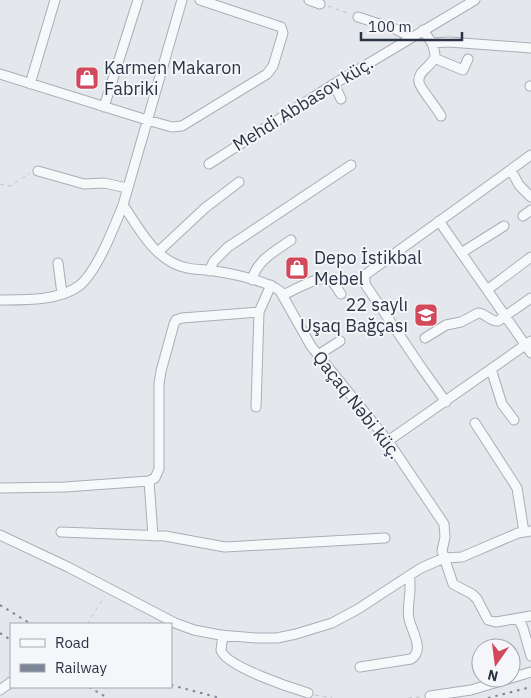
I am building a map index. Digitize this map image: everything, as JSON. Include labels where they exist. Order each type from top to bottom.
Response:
[{"type":"street","points":[[30,84],[55,0]]},
{"type":"street","points":[[104,107],[138,0]]},
{"type":"street","points":[[0,300],[40,298],[62,294],[79,285],[94,268],[122,205],[182,0]]},
{"type":"street","points":[[0,74],[147,120],[172,127],[182,126],[267,74],[273,66],[283,33],[281,27],[200,0]]},
{"type":"street","points":[[310,0],[320,4]]},
{"type":"street","name":"Mehdi Abbasov küç.","points":[[208,164],[334,84],[475,0]]},
{"type":"street","points":[[358,17],[395,29],[410,38]]},
{"type":"street","points":[[423,30],[432,43],[435,52],[434,58],[420,75],[418,80],[419,86],[437,107],[441,116]]},
{"type":"street","points":[[432,43],[449,42],[531,48]]},
{"type":"street","points":[[434,58],[463,70],[468,59]]},
{"type":"street","points":[[334,84],[341,99]]},
{"type":"street","points":[[446,402],[405,345],[364,280],[367,272],[531,155]]},
{"type":"street","points":[[209,270],[214,261],[228,247],[351,165]]},
{"type":"street","points":[[511,170],[519,185],[531,197]]},
{"type":"street","points":[[38,171],[84,184],[104,183],[127,188]]},
{"type":"street","points":[[158,252],[205,208],[239,182]]},
{"type":"street","name":"Qaçaq Nəbi küç.","points":[[122,205],[158,252],[173,263],[190,269],[231,274],[271,285],[280,290],[305,337],[388,441],[444,524],[445,537],[442,545],[444,558]]},
{"type":"street","points":[[523,216],[531,210]]},
{"type":"street","points":[[439,221],[505,316],[528,343],[531,353]]},
{"type":"street","points":[[461,253],[504,226]]},
{"type":"street","points":[[252,280],[262,260],[291,240]]},
{"type":"street","points":[[487,290],[531,257]]},
{"type":"street","points":[[58,263],[62,294]]},
{"type":"street","points":[[283,295],[316,280],[326,278],[332,281],[341,294]]},
{"type":"street","points":[[256,407],[259,312],[271,285]]},
{"type":"street","points":[[425,338],[446,325],[460,322],[478,313],[496,322],[531,298]]},
{"type":"street","points":[[0,488],[65,487],[149,481],[155,478],[159,469],[159,384],[176,320],[259,312]]},
{"type":"street","points":[[318,355],[340,341]]},
{"type":"street","points":[[388,441],[528,343]]},
{"type":"street","points":[[491,369],[502,404],[514,420]]},
{"type":"street","points":[[0,536],[33,550],[175,623],[194,630],[224,635],[276,638],[332,623],[358,609],[421,568],[444,558],[462,557],[528,532],[517,488],[475,423]]},
{"type":"street","points":[[149,481],[153,536]]},
{"type":"street","points":[[61,532],[165,536],[225,547],[385,538]]},
{"type":"street","points":[[444,558],[453,584],[476,598],[488,620],[496,622],[531,616]]},
{"type":"street","points":[[360,667],[412,659],[417,652],[418,647],[408,613],[411,588],[409,576]]},
{"type":"street","points":[[518,618],[531,656]]},
{"type":"street","points":[[224,635],[221,650],[225,656],[259,676],[308,693]]},
{"type":"street","points":[[430,696],[470,690],[531,672]]},
{"type":"path","points":[[320,4],[358,17]]},
{"type":"path","points":[[0,184],[10,186],[27,175],[38,171]]},
{"type":"path","points":[[88,623],[110,589]]},
{"type":"path","points":[[308,693],[332,698]]},
{"type":"path","points":[[408,698],[430,696]]},
{"type":"railway","points":[[0,605],[29,623]]},
{"type":"railway","points":[[0,633],[10,639]]},
{"type":"railway","points":[[172,685],[220,698]]},
{"type":"railway","points":[[488,698],[531,687]]},
{"type":"railway","points":[[91,688],[108,698]]},
{"type":"place","name":"Karmen Makaron Fabriki","points":[[87,78]]},
{"type":"place","name":"Depo İstikbal Mebel","points":[[297,268]]},
{"type":"place","name":"22 saylı Uşaq Bağçası","points":[[426,315]]}]
